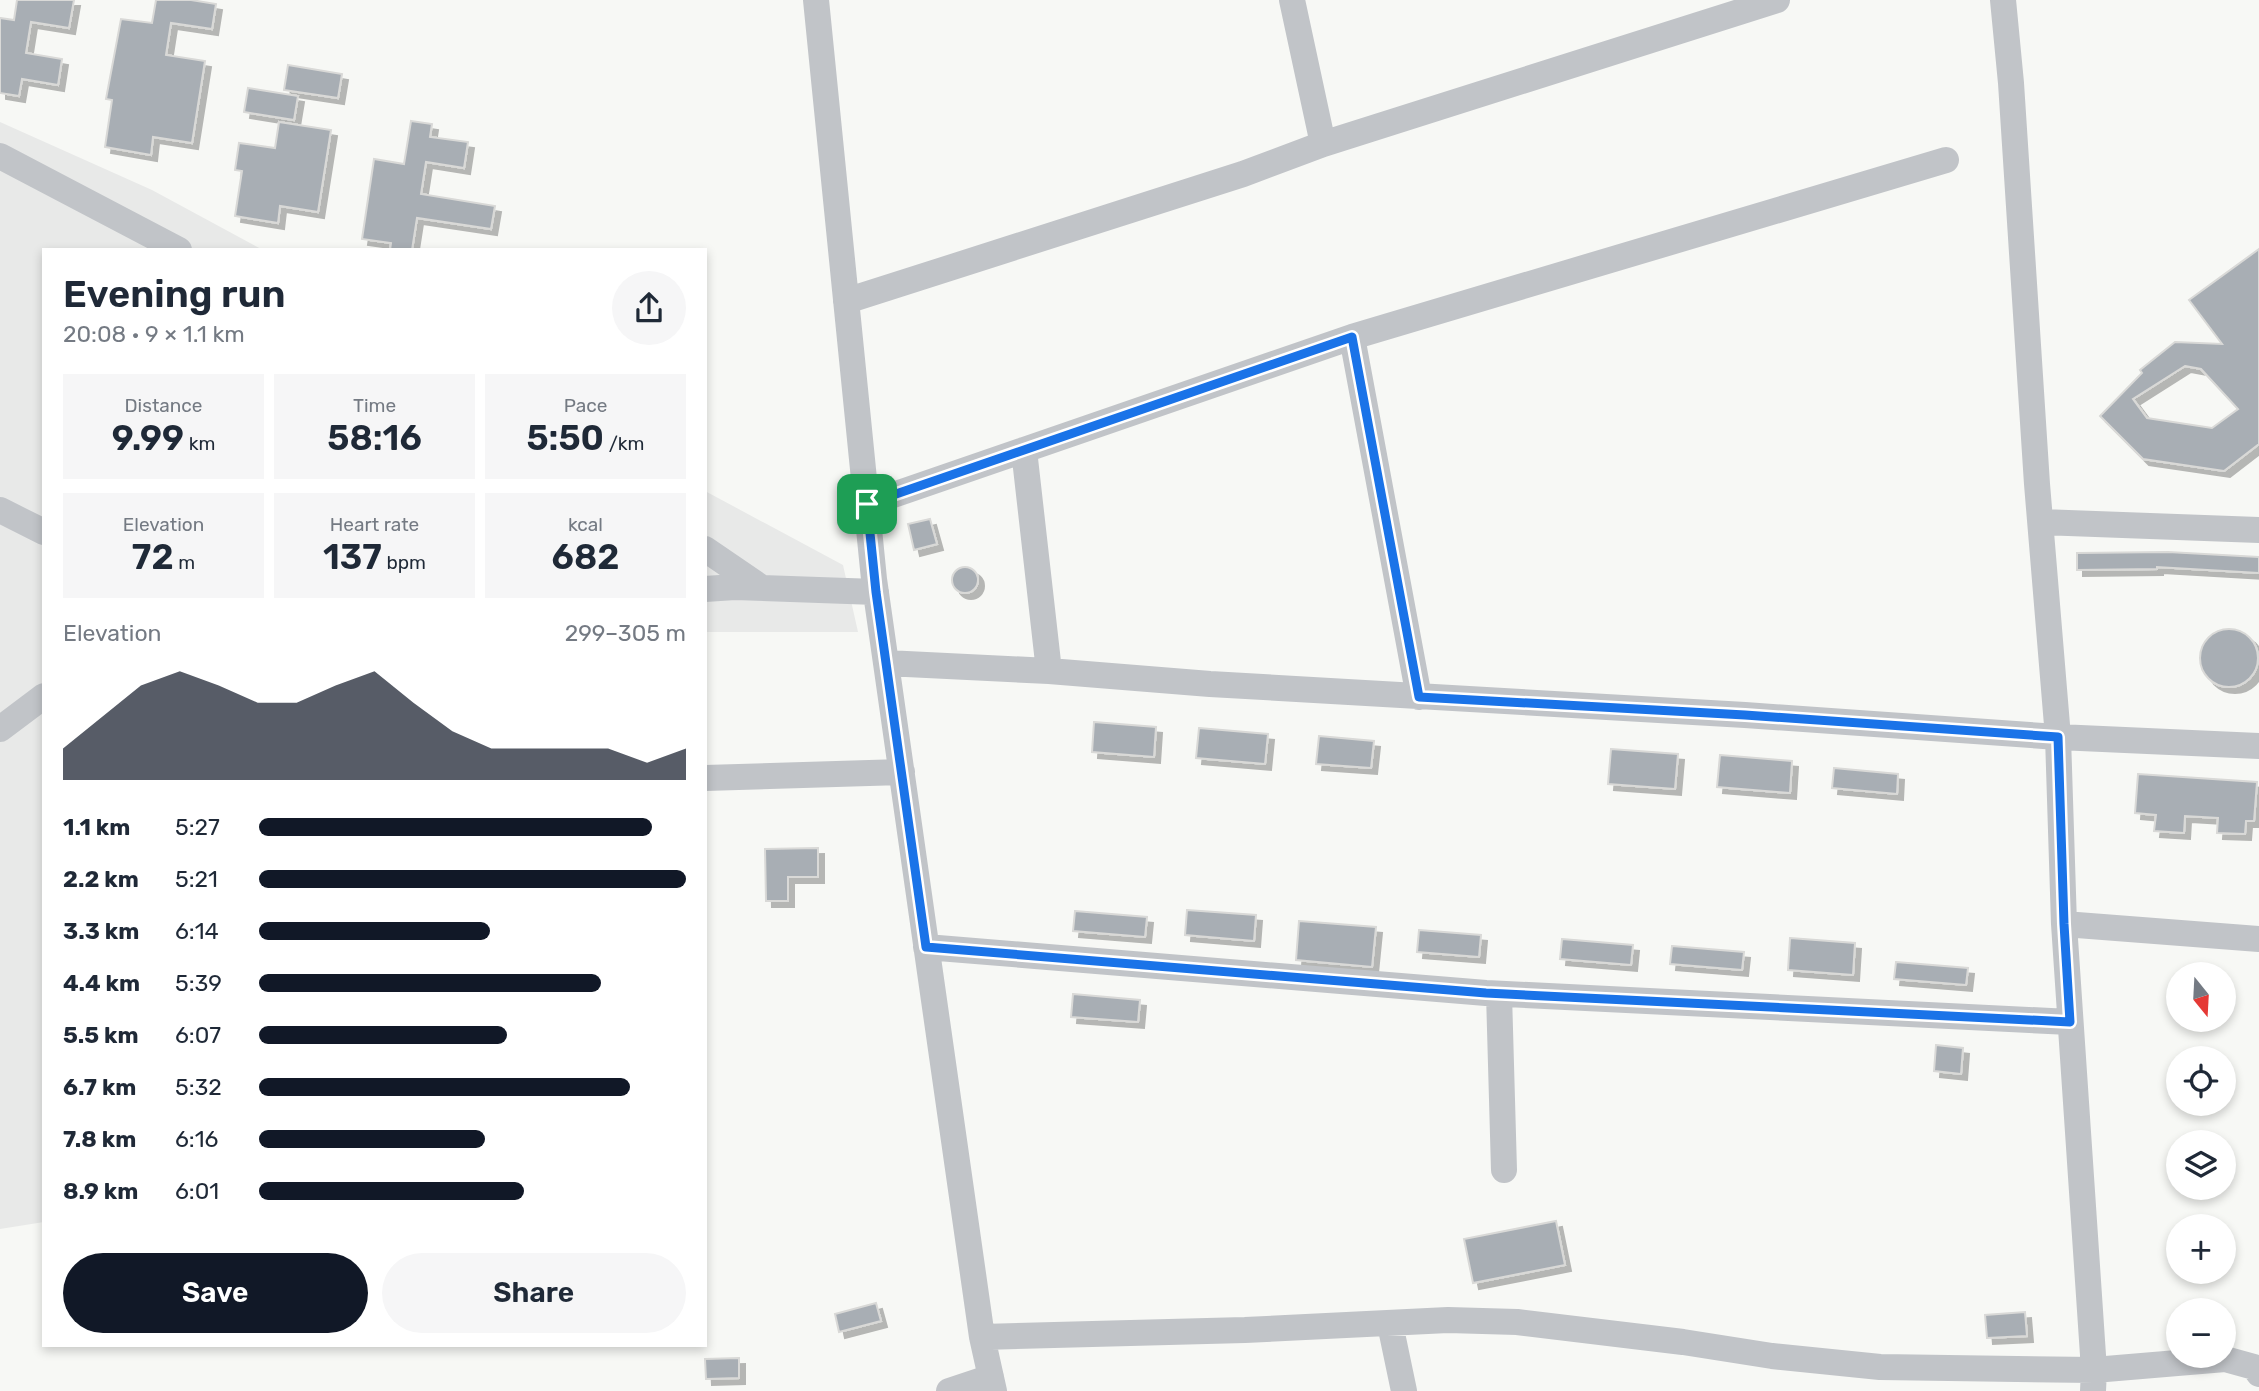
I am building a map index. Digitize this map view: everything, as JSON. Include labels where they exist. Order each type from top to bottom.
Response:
[{"type":"street","points":[[816,0],[876,592],[982,1337],[993,1384],[949,1391]]},
{"type":"street","points":[[1292,0],[1323,144]]},
{"type":"street","points":[[846,301],[1243,174],[1323,144],[1777,0]]},
{"type":"street","points":[[2003,0],[2058,737],[2064,924],[2094,1380]]},
{"type":"street","points":[[0,156],[175,248]]},
{"type":"street","points":[[867,504],[1352,337],[1946,160]]},
{"type":"street","points":[[1352,337],[1419,697]]},
{"type":"street","points":[[1024,450],[1049,671]]},
{"type":"street","points":[[0,510],[42,531]]},
{"type":"street","points":[[2041,522],[2259,530]]},
{"type":"street","points":[[707,550],[762,588]]},
{"type":"street","points":[[707,589],[876,592]]},
{"type":"street","points":[[886,663],[1049,671],[2058,737],[2259,746]]},
{"type":"street","points":[[0,729],[40,696]]},
{"type":"street","points":[[707,778],[902,772]]},
{"type":"street","points":[[2064,924],[2259,939]]},
{"type":"street","points":[[926,947],[1499,994],[2070,1022]]},
{"type":"street","points":[[1499,994],[1504,1170]]},
{"type":"street","points":[[982,1337],[1245,1330],[1448,1320],[1517,1322],[1683,1342],[1772,1356],[1880,1367],[2094,1380],[2225,1359],[2254,1367],[2259,1374]]},
{"type":"street","points":[[1390,1324],[1405,1391]]},
{"type":"shaded area","points":[[0,122],[152,190],[259,248],[42,248],[42,1222],[0,1229]]},
{"type":"shaded area","points":[[707,492],[843,565],[858,632],[707,632]]},
{"type":"building","points":[[17,0],[74,0],[69,28],[31,22],[26,53],[62,59],[58,85],[22,79],[19,96],[0,93],[0,18],[14,20]]},
{"type":"building","points":[[156,0],[191,0],[216,4],[212,29],[171,23],[166,55],[205,61],[192,143],[153,137],[151,155],[105,147],[112,100],[106,99],[121,19],[152,23]]},
{"type":"building","points":[[288,65],[342,74],[338,98],[284,90]]},
{"type":"building","points":[[248,88],[298,96],[294,120],[244,112]]},
{"type":"building","points":[[411,121],[432,124],[430,137],[468,142],[464,168],[426,162],[421,194],[495,206],[491,229],[417,218],[412,248],[390,248],[391,243],[362,239],[374,159],[404,164]]},
{"type":"building","points":[[279,122],[331,130],[318,212],[280,206],[278,223],[235,216],[242,171],[235,170],[239,143],[275,148]]},
{"type":"building","points":[[2259,249],[2259,444],[2224,471],[2143,459],[2100,416],[2142,373],[2140,370],[2175,342],[2222,344],[2189,300]],"holes":[[[2185,366],[2201,369],[2238,409],[2212,428],[2147,418],[2133,399]]]},
{"type":"building","points":[[930,519],[937,544],[914,550],[908,524]]},
{"type":"building","points":[[2168,552],[2259,557],[2259,573],[2157,567],[2077,570],[2077,553]]},
{"type":"building","points":[[965,567],[974,571],[978,580],[974,589],[965,593],[956,589],[952,580],[956,571]]},
{"type":"building","points":[[2229,629],[2240,631],[2253,642],[2258,658],[2256,669],[2245,682],[2229,687],[2218,685],[2205,674],[2200,658],[2202,647],[2213,634]]},
{"type":"building","points":[[1094,722],[1156,727],[1154,757],[1092,752]]},
{"type":"building","points":[[1199,728],[1268,734],[1265,764],[1196,758]]},
{"type":"building","points":[[1319,736],[1374,741],[1371,768],[1316,764]]},
{"type":"building","points":[[1611,749],[1678,754],[1675,789],[1608,784]]},
{"type":"building","points":[[1720,755],[1792,761],[1790,793],[1717,787]]},
{"type":"building","points":[[1834,768],[1898,774],[1897,794],[1832,788]]},
{"type":"building","points":[[2138,774],[2257,782],[2254,821],[2246,821],[2245,834],[2217,833],[2218,818],[2185,816],[2184,833],[2154,831],[2156,815],[2135,813]]},
{"type":"building","points":[[818,848],[818,877],[788,877],[788,901],[766,901],[765,849]]},
{"type":"building","points":[[1187,910],[1256,915],[1254,941],[1185,935]]},
{"type":"building","points":[[1075,911],[1147,917],[1145,937],[1073,931]]},
{"type":"building","points":[[1299,921],[1376,927],[1372,967],[1296,960]]},
{"type":"building","points":[[1419,930],[1481,935],[1479,957],[1417,952]]},
{"type":"building","points":[[1790,938],[1855,943],[1853,975],[1788,970]]},
{"type":"building","points":[[1562,939],[1633,945],[1631,965],[1560,959]]},
{"type":"building","points":[[1672,946],[1744,952],[1742,970],[1670,964]]},
{"type":"building","points":[[1896,962],[1968,968],[1966,985],[1894,979]]},
{"type":"building","points":[[1073,994],[1140,1000],[1138,1022],[1071,1017]]},
{"type":"building","points":[[1936,1045],[1963,1048],[1961,1074],[1934,1071]]},
{"type":"building","points":[[1556,1221],[1565,1265],[1473,1283],[1464,1239]]},
{"type":"building","points":[[876,1303],[881,1321],[839,1332],[835,1314]]},
{"type":"building","points":[[2025,1312],[2027,1336],[1987,1338],[1985,1315]]},
{"type":"building","points":[[739,1358],[739,1378],[706,1379],[705,1359]]},
{"type":"route","points":[[1352,337],[1419,697],[1745,715],[2058,737],[2070,1022],[1486,993],[926,947],[876,592],[867,504],[1352,337]]}]
